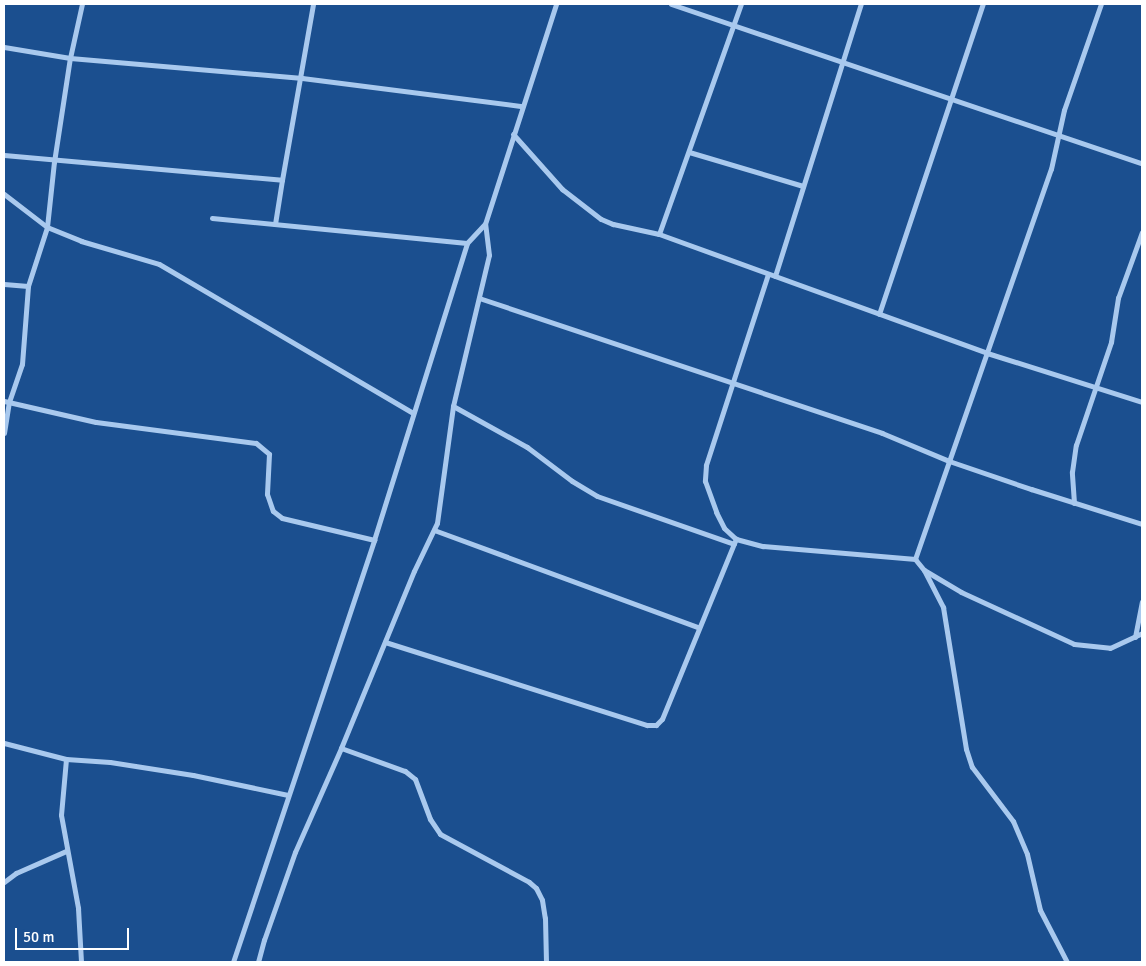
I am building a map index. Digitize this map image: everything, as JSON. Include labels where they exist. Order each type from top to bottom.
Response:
[{"type":"street","points":[[4,433],[6,402],[22,364],[28,286],[47,227],[54,162],[70,58],[82,4]]},
{"type":"street","points":[[275,224],[302,78],[313,4]]},
{"type":"street","points":[[258,962],[295,852],[437,523],[453,406],[489,255],[485,224],[556,4]]},
{"type":"street","points":[[671,4],[1142,163]]},
{"type":"street","points":[[659,234],[741,4]]},
{"type":"street","points":[[775,276],[841,62],[861,4]]},
{"type":"street","points":[[879,314],[983,4]]},
{"type":"street","points":[[915,559],[1051,169],[1064,110],[1100,4]]},
{"type":"street","points":[[4,47],[70,58],[302,78],[522,106]]},
{"type":"street","points":[[513,134],[562,189],[601,219],[613,224],[659,234],[987,353],[1142,402]]},
{"type":"street","points":[[689,152],[803,186]]},
{"type":"street","points":[[4,155],[54,162],[282,180]]},
{"type":"street","points":[[4,194],[47,227],[81,241],[159,264],[414,413]]},
{"type":"street","points":[[212,218],[467,242]]},
{"type":"street","points":[[234,962],[374,540],[467,242],[485,224]]},
{"type":"street","points":[[1074,502],[1072,472],[1076,445],[1094,387],[1111,342],[1118,298],[1142,232]]},
{"type":"street","points":[[735,542],[724,528],[709,496],[705,481],[706,465],[768,274]]},
{"type":"street","points":[[4,284],[28,286]]},
{"type":"street","points":[[480,298],[731,384],[882,433],[949,461],[1142,524]]},
{"type":"street","points":[[6,402],[96,422],[256,443],[269,454],[267,494],[273,511],[282,518],[374,540]]},
{"type":"street","points":[[453,406],[527,447],[572,481],[597,496],[735,542],[915,559],[924,570],[946,616],[966,749],[972,767],[1013,820],[1027,854],[1040,910],[1067,962]]},
{"type":"street","points":[[434,530],[698,627]]},
{"type":"street","points":[[385,642],[638,722],[656,725],[662,719],[698,627],[735,542]]},
{"type":"street","points":[[924,570],[961,592],[1074,644],[1110,648],[1142,633]]},
{"type":"street","points":[[1135,636],[1142,602]]},
{"type":"street","points":[[4,743],[66,759],[110,762],[184,774],[288,795]]},
{"type":"street","points":[[341,748],[405,771],[415,779],[430,819],[440,834],[529,882],[536,888],[542,900],[545,918],[546,962]]},
{"type":"street","points":[[66,759],[61,815],[66,851],[78,908],[81,962]]},
{"type":"street","points":[[4,882],[16,873],[66,851]]}]
